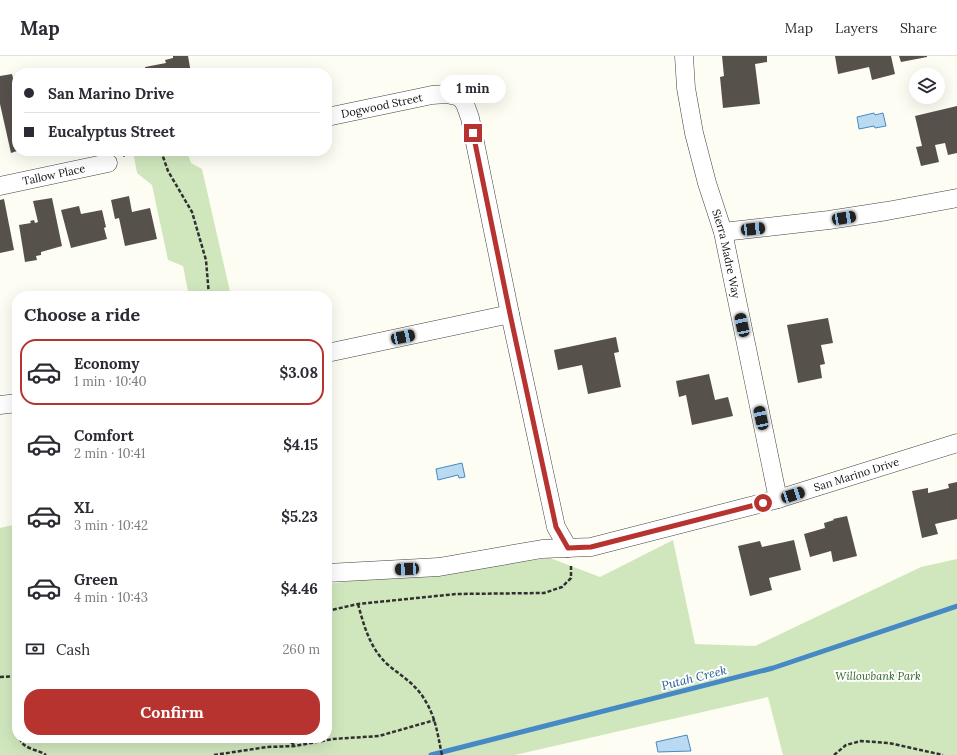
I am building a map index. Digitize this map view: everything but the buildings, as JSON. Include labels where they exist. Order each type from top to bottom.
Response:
[{"type":"street","name":"Sierra Madre Way","points":[[684,56],[686,88],[694,133],[707,183],[723,232],[778,499]]},
{"type":"street","name":"Dogwood Street","points":[[332,116],[432,95],[447,94],[460,97],[465,104],[470,118],[510,314]]},
{"type":"street","name":"Tallow Place","points":[[0,186],[108,163]]},
{"type":"street","points":[[723,232],[829,220],[957,198]]},
{"type":"street","points":[[332,352],[510,314],[556,527],[568,548]]},
{"type":"street","points":[[0,405],[12,404]]},
{"type":"street","name":"San Marino Drive","points":[[332,573],[439,567],[542,549],[591,547],[778,499],[957,444]]},
{"type":"path","points":[[163,156],[168,171],[192,212],[206,260],[208,291]]},
{"type":"path","points":[[332,610],[358,604],[456,594],[544,593],[562,587],[571,578],[572,568],[568,548]]},
{"type":"path","points":[[358,604],[366,632],[376,651],[387,664],[414,685],[423,697],[435,720],[442,755]]},
{"type":"path","points":[[0,677],[12,676]]},
{"type":"path","points":[[332,739],[379,736],[435,720]]},
{"type":"path","points":[[834,755],[846,746],[861,741],[889,743],[943,755]]},
{"type":"path","points":[[21,743],[26,747],[40,751],[46,755]]},
{"type":"path","points":[[292,743],[295,746]]},
{"type":"path","points":[[214,755],[267,747],[295,746],[311,743]]},
{"type":"green space","points":[[134,156],[189,156],[191,163],[202,169],[230,291],[188,291],[183,266],[168,260],[152,185],[137,173]]},
{"type":"green space","name":"Willowbank Park","points":[[12,525],[12,743],[332,743],[332,583],[550,558],[600,577],[673,540],[695,644],[755,646],[921,567],[957,559],[957,755],[783,755],[768,697],[515,755],[0,755],[0,528]]},
{"type":"water","points":[[874,113],[875,115],[883,113],[886,126],[875,128],[874,126],[859,129],[857,117]]},
{"type":"water","points":[[462,463],[465,477],[459,478],[458,475],[438,480],[436,469]]},
{"type":"water","points":[[687,735],[691,751],[658,752],[656,742]]},
{"type":"waterway","name":"Putah Creek","points":[[431,755],[773,668],[957,606]]},
{"type":"route","points":[[473,133],[556,527],[568,548],[591,547],[763,503]]}]
